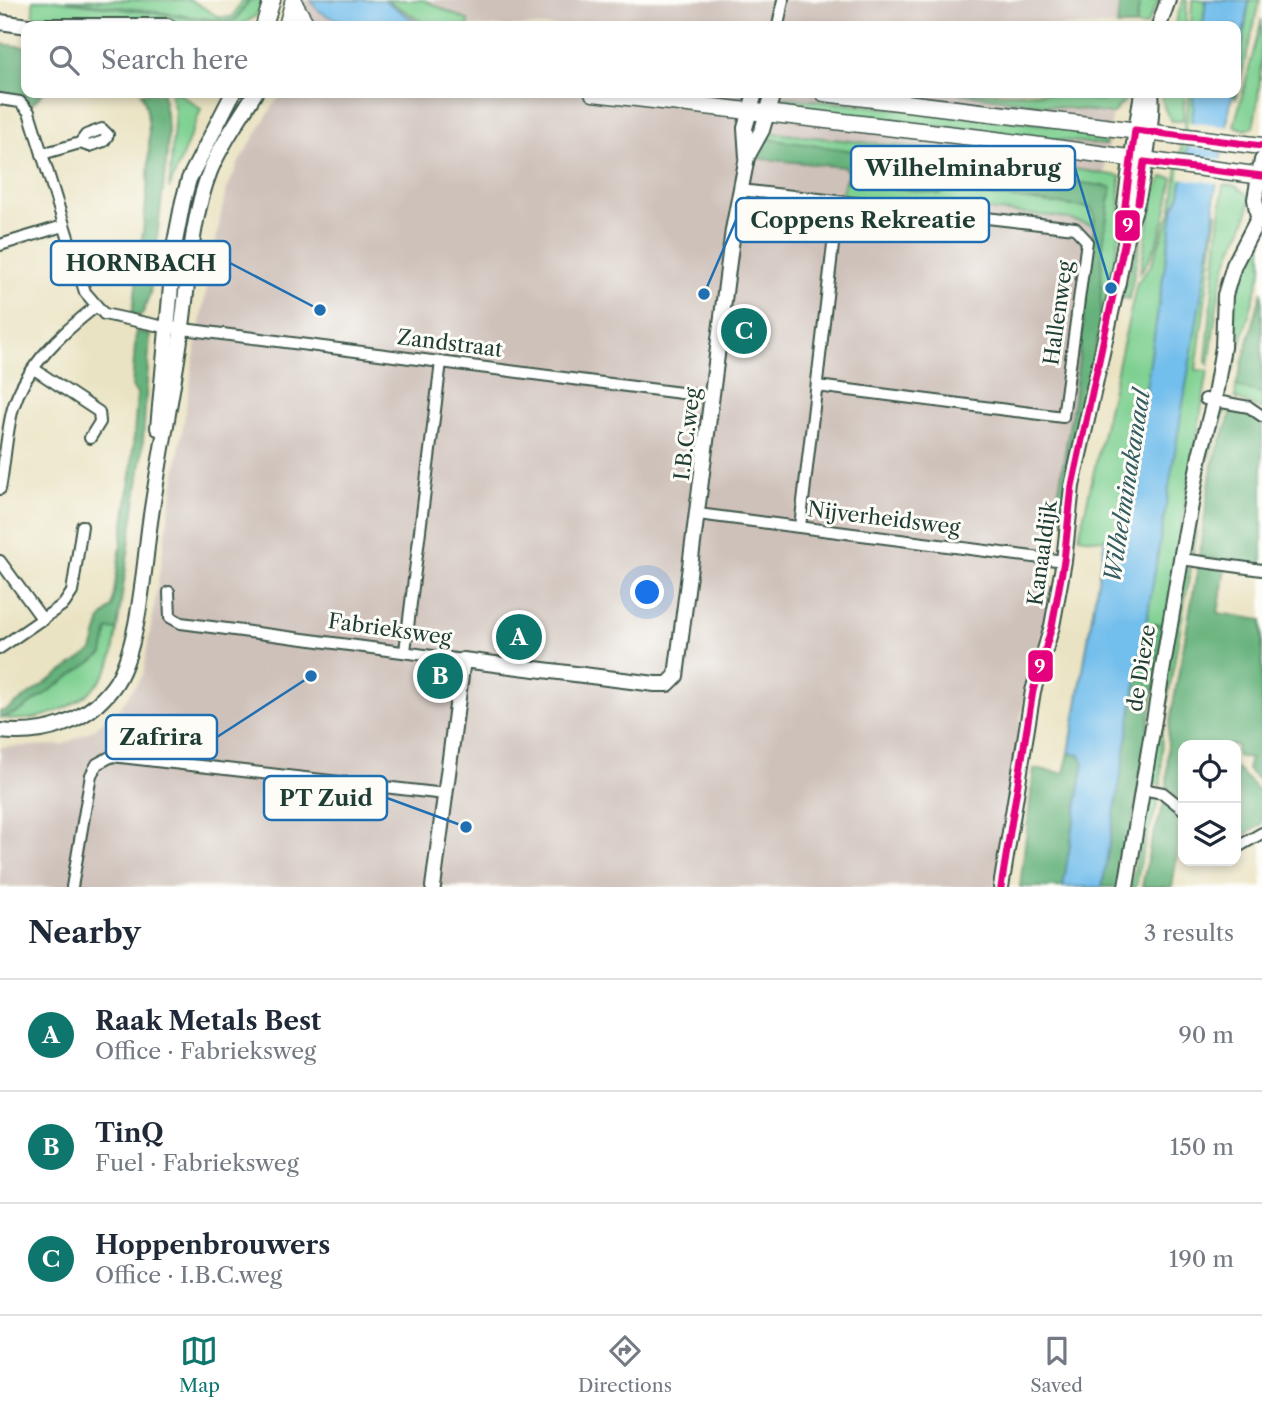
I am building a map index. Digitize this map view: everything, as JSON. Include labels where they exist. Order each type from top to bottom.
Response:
[{"type":"main road","points":[[266,21],[272,0]]},
{"type":"main road","points":[[288,21],[293,1]]},
{"type":"main road","points":[[293,1],[304,21]]},
{"type":"main road","points":[[634,98],[981,138],[1229,172],[1261,170]]},
{"type":"main road","points":[[866,98],[1262,146]]},
{"type":"street","points":[[779,21],[783,0]]},
{"type":"street","points":[[1161,21],[1168,0]]},
{"type":"street","points":[[0,22],[21,25]]},
{"type":"street","points":[[0,731],[36,731],[76,719],[104,698],[120,675],[129,655],[159,458],[164,442],[175,328],[175,242],[189,179],[230,98]]},
{"type":"street","points":[[175,328],[202,196],[211,169],[252,98]]},
{"type":"street","name":"I.B.C.weg","points":[[672,682],[677,671],[740,190],[747,157],[745,128],[753,98]]},
{"type":"street","name":"I.B.C.weg","points":[[747,157],[762,130],[772,98]]},
{"type":"street","points":[[1141,131],[1142,98]]},
{"type":"street","points":[[1141,131],[1150,98]]},
{"type":"street","points":[[0,99],[26,106],[85,292],[95,307],[65,331],[34,369],[14,405],[0,489]]},
{"type":"street","name":"Kanaaldijk","points":[[1001,887],[1033,691],[1052,626],[1064,561],[1072,486],[1105,347],[1128,226],[1124,214],[1138,161],[1141,131]]},
{"type":"street","points":[[42,154],[80,143]]},
{"type":"street","name":"de Dieze","points":[[1126,887],[1210,400],[1215,345],[1223,324],[1225,295],[1234,265],[1260,214],[1255,199],[1261,170]]},
{"type":"street","points":[[740,190],[838,202],[800,527]]},
{"type":"street","name":"Hallenweg","points":[[817,386],[1063,417],[1087,241],[1075,228],[838,202]]},
{"type":"street","points":[[0,245],[63,226]]},
{"type":"street","name":"Zandstraat","points":[[95,307],[116,319],[175,328],[712,397]]},
{"type":"street","points":[[405,651],[441,362]]},
{"type":"street","points":[[34,369],[99,412],[100,422],[90,438]]},
{"type":"street","points":[[1210,400],[1249,407],[1262,416]]},
{"type":"street","name":"Nijverheidsweg","points":[[698,514],[1064,561]]},
{"type":"street","points":[[0,648],[64,604],[72,592],[82,526]]},
{"type":"street","points":[[1181,559],[1262,570]]},
{"type":"street","points":[[0,561],[43,620]]},
{"type":"street","name":"Fabrieksweg","points":[[169,592],[170,617],[181,623],[655,684],[672,682]]},
{"type":"street","points":[[433,887],[463,660]]},
{"type":"street","points":[[72,887],[91,775],[97,764],[112,756],[446,794]]},
{"type":"street","points":[[1142,789],[1163,793],[1178,806]]},
{"type":"street","points":[[1241,845],[1262,833]]},
{"type":"shaded area","points":[[303,0],[1127,0],[1125,21],[298,21]]},
{"type":"shaded area","points":[[278,98],[1114,98],[1048,608],[1022,713],[994,887],[0,887],[0,747],[62,745],[91,731],[118,710],[143,675],[197,339],[225,194],[239,162]]},
{"type":"green space","points":[[33,0],[56,0],[211,21],[38,20],[33,13]]},
{"type":"green space","points":[[66,0],[191,0],[219,17],[232,17],[243,0],[249,0],[234,20],[225,21]]},
{"type":"green space","points":[[250,0],[263,0],[257,15],[248,21],[233,21]]},
{"type":"green space","points":[[387,0],[424,0],[469,21],[421,21]]},
{"type":"green space","points":[[1120,0],[1140,0],[1137,21],[1118,21]]},
{"type":"green space","points":[[1140,0],[1159,0],[1148,21],[1137,21]]},
{"type":"green space","points":[[1183,0],[1187,0],[1186,21],[1176,21]]},
{"type":"green space","points":[[1192,0],[1206,0],[1204,21],[1191,21]]},
{"type":"green space","points":[[1249,0],[1260,0],[1241,78],[1241,57]]},
{"type":"green space","points":[[1262,19],[1258,100],[1253,127],[1246,130],[1234,126]]},
{"type":"green space","points":[[0,44],[21,46],[21,98],[38,98],[30,106],[0,96]]},
{"type":"green space","points":[[143,98],[164,98],[168,129],[167,157],[150,294],[142,315],[132,315],[149,166],[147,110]]},
{"type":"green space","points":[[171,98],[186,98],[201,109],[169,189],[175,111]]},
{"type":"green space","points":[[793,98],[1107,131],[1105,145],[777,108],[774,100]]},
{"type":"green space","points":[[995,98],[1081,98],[1103,101],[1104,98],[1127,98],[1112,114]]},
{"type":"green space","points":[[1163,98],[1185,98],[1183,121],[1172,121]]},
{"type":"green space","points":[[1189,98],[1194,98],[1180,195],[1174,207],[1123,537],[1107,540],[1079,537],[1137,283],[1151,265],[1171,212]]},
{"type":"green space","points":[[770,134],[975,154],[1120,176],[1120,233],[1100,327],[1102,252],[1111,187],[768,139]]},
{"type":"green space","points":[[768,139],[1111,187],[1102,252],[1100,327],[1058,531],[1052,531],[1074,400],[1095,216],[1091,208],[977,194],[978,183],[949,178],[942,194],[845,181],[848,172],[844,167],[753,158]]},
{"type":"green space","points":[[1163,177],[1173,178],[1165,215],[1158,240],[1140,272],[1154,193]]},
{"type":"green space","points":[[948,178],[978,183],[978,194],[1091,208],[1095,216],[1093,225],[1060,217],[841,196],[845,181],[942,194]]},
{"type":"green space","points":[[1149,181],[1152,185],[1129,299],[1122,298],[1142,229]]},
{"type":"green space","points":[[1223,185],[1236,186],[1249,196],[1249,205],[1245,222],[1223,275],[1209,365],[1206,362]]},
{"type":"green space","points":[[1215,213],[1196,370],[1208,371],[1165,625],[1145,624]]},
{"type":"green space","points":[[1262,240],[1262,269],[1233,371],[1223,367],[1234,300],[1244,268]]},
{"type":"green space","points":[[1262,291],[1262,393],[1236,386]]},
{"type":"green space","points":[[136,331],[150,335],[142,456],[117,630],[108,629],[103,654],[20,711],[0,718],[0,711],[5,711],[92,651],[101,619],[112,607],[131,475],[137,394],[132,387]]},
{"type":"green space","points":[[1236,386],[1262,393],[1262,410],[1235,398]]},
{"type":"green space","points":[[1227,408],[1205,467],[1193,554],[1190,550],[1202,467],[1216,413]]},
{"type":"green space","points":[[1233,408],[1248,411],[1262,422],[1262,565],[1199,557],[1212,465]]},
{"type":"green space","points":[[1191,566],[1162,732],[1161,786],[1153,782],[1150,773],[1184,572]]},
{"type":"green space","points":[[1198,566],[1225,569],[1218,613],[1262,620],[1262,783],[1247,769],[1250,759],[1241,757],[1241,740],[1178,740],[1178,800],[1167,788],[1168,732]]},
{"type":"green space","points":[[1145,624],[1165,625],[1122,887],[1102,887]]},
{"type":"green space","points":[[111,627],[117,630],[111,662],[101,680],[90,691],[64,709],[48,714],[33,718],[3,718],[20,711],[102,654],[106,631]]},
{"type":"green space","points":[[1069,753],[1080,755],[1084,762],[1063,887],[1020,887],[1034,769],[1064,773]]},
{"type":"green space","points":[[1241,773],[1262,794],[1262,824],[1241,838]]},
{"type":"green space","points":[[1160,796],[1142,853],[1136,887],[1131,887],[1147,802]]},
{"type":"green space","points":[[1165,800],[1178,812],[1178,848],[1172,887],[1142,887],[1150,846]]},
{"type":"water","points":[[311,0],[384,0],[415,21],[344,21],[329,17],[318,10]]},
{"type":"water","points":[[1206,0],[1249,0],[1241,48],[1241,21],[1204,21]]},
{"type":"water","points":[[1193,98],[1232,98],[1102,887],[1063,887],[1084,763],[1080,755],[1069,753],[1105,538],[1116,540],[1123,537],[1174,207],[1180,195]]},
{"type":"pier","points":[[1188,122],[1229,127],[1225,151],[1184,146]]},
{"type":"pier","points":[[1183,155],[1224,160],[1220,184],[1179,178]]},
{"type":"transit line","name":"9","points":[[1001,887],[1033,691],[1052,626],[1064,561],[1072,486],[1128,226],[1124,213],[1135,130],[1262,146]]},
{"type":"transit line","name":"9","points":[[1138,202],[1144,162],[1262,176]]},
{"type":"place","name":"Wilhelminabrug","points":[[1111,288]]},
{"type":"place","name":"Coppens Rekreatie","points":[[704,294]]},
{"type":"place","name":"HORNBACH","points":[[320,310]]},
{"type":"place","name":"Hoppenbrouwers","points":[[744,331]]},
{"type":"place","name":"Raak Metals Best","points":[[519,637]]},
{"type":"place","name":"Zafrira","points":[[311,676]]},
{"type":"place","name":"TinQ","points":[[440,676]]},
{"type":"place","name":"PT Zuid","points":[[466,827]]},
{"type":"water label","name":"Wilhelminakanaal","points":[[1127,486]]}]
